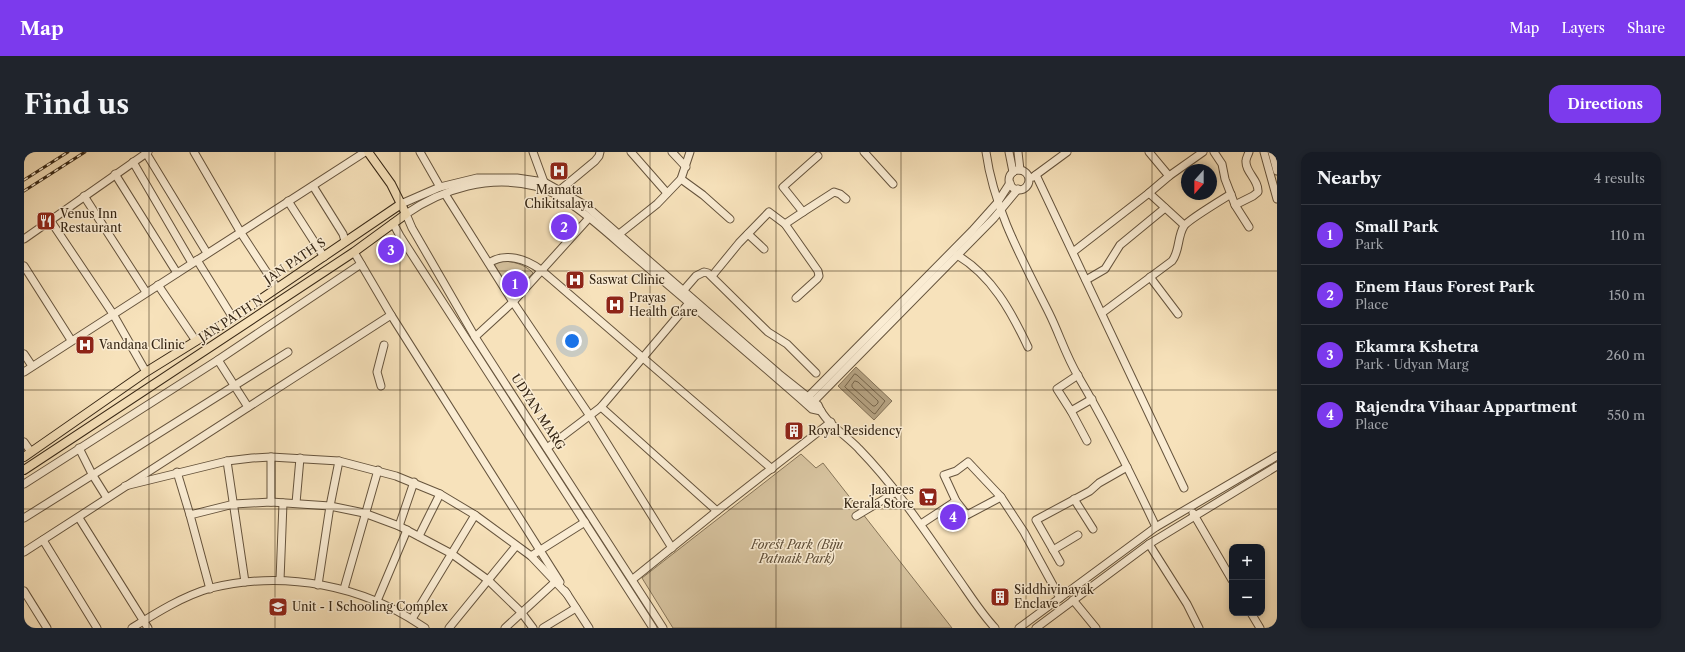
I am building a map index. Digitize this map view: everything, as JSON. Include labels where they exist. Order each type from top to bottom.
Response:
[{"type":"main road","name":"UDYAN MARG","points":[[368,153],[391,184],[406,214]]},
{"type":"main road","name":"JAN PATH S","points":[[27,455],[146,372],[233,318],[401,204]]},
{"type":"main road","name":"UDYAN MARG","points":[[386,214],[393,223]]},
{"type":"main road","name":"JAN PATH N","points":[[24,470],[354,252],[406,214]]},
{"type":"street","points":[[194,152],[241,232],[277,288]]},
{"type":"street","points":[[420,152],[440,187]]},
{"type":"street","points":[[533,152],[544,182]]},
{"type":"street","points":[[559,193],[595,161],[600,152]]},
{"type":"street","points":[[631,152],[667,193]]},
{"type":"street","points":[[672,152],[686,167]]},
{"type":"street","points":[[618,235],[656,204],[681,179],[690,152]]},
{"type":"street","points":[[864,152],[893,184]]},
{"type":"street","points":[[986,152],[1000,211],[1078,375],[1127,467],[1156,527]]},
{"type":"street","points":[[1009,152],[1017,171]]},
{"type":"street","points":[[901,308],[997,202],[1010,183],[1010,178],[1017,171],[1018,152]]},
{"type":"street","points":[[1010,183],[1013,187],[1018,189],[1024,188],[1029,180],[1067,152]]},
{"type":"street","points":[[1150,152],[1169,176]]},
{"type":"street","points":[[1073,252],[1169,176],[1203,152]]},
{"type":"street","points":[[1214,152],[1220,160],[1225,179],[1235,205],[1249,227]]},
{"type":"street","points":[[1235,205],[1258,192],[1257,184],[1246,167],[1246,159],[1249,152]]},
{"type":"street","points":[[1264,152],[1277,199]]},
{"type":"street","points":[[1272,152],[1277,171]]},
{"type":"street","points":[[24,239],[147,153],[207,253]]},
{"type":"street","points":[[24,372],[71,340],[195,262],[288,201],[368,153]]},
{"type":"street","points":[[803,212],[783,187],[818,156]]},
{"type":"street","points":[[133,162],[195,262],[233,318]]},
{"type":"street","points":[[1017,171],[1025,172],[1029,180]]},
{"type":"street","points":[[115,174],[177,273]]},
{"type":"street","points":[[1036,175],[1184,488]]},
{"type":"street","name":"JAN PATH S","points":[[401,204],[420,194],[440,187],[477,178],[517,178],[544,182],[559,193]]},
{"type":"street","points":[[681,179],[730,218]]},
{"type":"street","name":"JAN PATH N","points":[[406,214],[429,200],[477,183],[504,182],[535,186],[559,193]]},
{"type":"street","points":[[313,186],[343,234],[345,241]]},
{"type":"street","points":[[808,401],[901,308],[957,255],[1000,211],[1018,189]]},
{"type":"street","points":[[785,224],[834,192],[840,194],[846,199]]},
{"type":"street","points":[[559,193],[821,412],[871,461],[920,524],[992,626]]},
{"type":"street","points":[[559,193],[585,205],[808,401]]},
{"type":"street","points":[[1149,193],[1184,225]]},
{"type":"street","points":[[445,194],[513,302],[590,416],[672,548]]},
{"type":"street","points":[[1102,314],[1172,261],[1176,255],[1184,225],[1231,194]]},
{"type":"street","points":[[84,196],[146,292]]},
{"type":"street","points":[[288,201],[324,257]]},
{"type":"street","points":[[1086,280],[1105,269],[1120,245],[1165,208]]},
{"type":"street","points":[[712,276],[769,212],[785,224],[819,274],[817,279],[796,298]]},
{"type":"street","name":"UDYAN MARG","points":[[406,214],[412,228],[475,337],[633,579],[663,628]]},
{"type":"street","points":[[475,337],[513,302],[589,218]]},
{"type":"street","points":[[50,220],[113,314],[146,372]]},
{"type":"street","name":"UDYAN MARG","points":[[393,223],[404,243],[653,628]]},
{"type":"street","points":[[748,234],[764,249]]},
{"type":"street","points":[[354,252],[391,315],[589,628]]},
{"type":"street","points":[[957,255],[970,263],[991,284],[1006,304],[1028,347]]},
{"type":"street","points":[[489,263],[501,257],[513,258],[525,261],[542,270],[772,469]]},
{"type":"street","points":[[24,484],[218,360],[361,264]]},
{"type":"street","points":[[24,266],[71,340]]},
{"type":"street","points":[[683,291],[696,276],[702,272],[712,276],[768,332],[787,344],[816,373]]},
{"type":"street","points":[[1150,277],[1178,314]]},
{"type":"street","points":[[158,285],[196,341]]},
{"type":"street","points":[[547,448],[601,407],[689,303]]},
{"type":"street","points":[[24,552],[79,518],[125,486],[391,315]]},
{"type":"street","points":[[381,386],[377,372],[384,345]]},
{"type":"street","points":[[24,518],[288,352]]},
{"type":"street","points":[[24,354],[32,366]]},
{"type":"street","points":[[218,360],[248,407]]},
{"type":"street","points":[[1078,375],[1057,389],[1087,441]]},
{"type":"street","points":[[156,383],[163,394]]},
{"type":"street","points":[[1071,411],[1092,399]]},
{"type":"street","points":[[601,407],[717,511]]},
{"type":"street","points":[[633,579],[831,422]]},
{"type":"street","points":[[24,442],[27,455]]},
{"type":"street","points":[[79,448],[92,474],[107,498]]},
{"type":"street","points":[[1019,628],[1156,527],[1277,456]]},
{"type":"street","points":[[125,486],[177,472],[227,461],[271,457],[339,461],[378,470],[414,482],[440,494],[476,515],[531,556],[567,594]]},
{"type":"street","points":[[271,457],[272,502]]},
{"type":"street","points":[[296,503],[300,458]]},
{"type":"street","points":[[227,461],[245,582]]},
{"type":"street","points":[[318,585],[330,506],[339,461]]},
{"type":"street","points":[[1001,497],[967,515],[956,501],[944,475],[956,471],[968,462],[1001,497],[1024,532],[1060,598]]},
{"type":"street","points":[[1036,628],[1149,544],[1277,466]]},
{"type":"street","points":[[1060,562],[1036,520],[1090,491],[1099,483],[1127,467]]},
{"type":"street","points":[[344,589],[364,513],[378,470]]},
{"type":"street","points":[[177,472],[210,589]]},
{"type":"street","points":[[399,526],[414,482]]},
{"type":"street","points":[[856,516],[896,492]]},
{"type":"street","points":[[419,536],[440,494]]},
{"type":"street","points":[[1074,499],[1093,529]]},
{"type":"street","points":[[920,524],[956,501]]},
{"type":"street","points":[[190,515],[234,504],[272,502],[330,506],[364,513],[399,526],[452,554],[488,580],[521,612],[533,628]]},
{"type":"street","points":[[280,580],[282,503]]},
{"type":"street","points":[[1190,507],[1229,575]]},
{"type":"street","points":[[412,619],[476,515]]},
{"type":"street","points":[[79,518],[148,628]]},
{"type":"street","points":[[531,556],[585,522]]},
{"type":"street","points":[[377,601],[407,530]]},
{"type":"street","points":[[1053,550],[1078,535]]},
{"type":"street","points":[[42,540],[97,628]]},
{"type":"street","points":[[1149,544],[1187,604],[1199,628]]},
{"type":"street","points":[[449,628],[516,546]]},
{"type":"street","points":[[132,628],[172,604],[210,589],[245,582],[280,580],[344,589],[377,601],[412,619],[425,628]]},
{"type":"street","points":[[504,628],[555,582]]},
{"type":"street","points":[[24,591],[48,628]]},
{"type":"street","points":[[637,603],[644,598]]},
{"type":"street","points":[[1073,600],[1096,628]]},
{"type":"street","points":[[543,628],[576,608]]},
{"type":"street","points":[[1253,616],[1260,628]]},
{"type":"green space","points":[[500,261],[518,264],[526,267],[533,273],[513,294],[494,264]]},
{"type":"green space","name":"Forest Park (Biju Patnaik Park)","points":[[801,454],[816,468],[823,463],[952,628],[673,628],[642,578]]},
{"type":"water","points":[[856,367],[892,401],[874,420],[838,386]]},
{"type":"railway","points":[[24,180],[68,152]]},
{"type":"railway","points":[[24,191],[85,152]]},
{"type":"place","name":"Mamata Chikitsalaya","points":[[559,171]]},
{"type":"place","name":"Venus Inn Restaurant","points":[[46,221]]},
{"type":"place","name":"Enem Haus Forest Park","points":[[564,227]]},
{"type":"place","name":"Ekamra Kshetra","points":[[391,250]]},
{"type":"place","name":"Saswat Clinic","points":[[575,280]]},
{"type":"place","name":"Small Park","points":[[515,284]]},
{"type":"place","name":"Prayas Health Care","points":[[615,305]]},
{"type":"place","name":"Vandana Clinic","points":[[85,345]]},
{"type":"place","name":"Royal Residency","points":[[794,431]]},
{"type":"place","name":"Jaanees Kerala Store","points":[[928,497]]},
{"type":"place","name":"Rajendra Vihaar Appartment","points":[[953,517]]},
{"type":"place","name":"Siddhivinayak Enclave","points":[[1000,597]]},
{"type":"place","name":"Unit - I Schooling Complex","points":[[278,607]]}]
